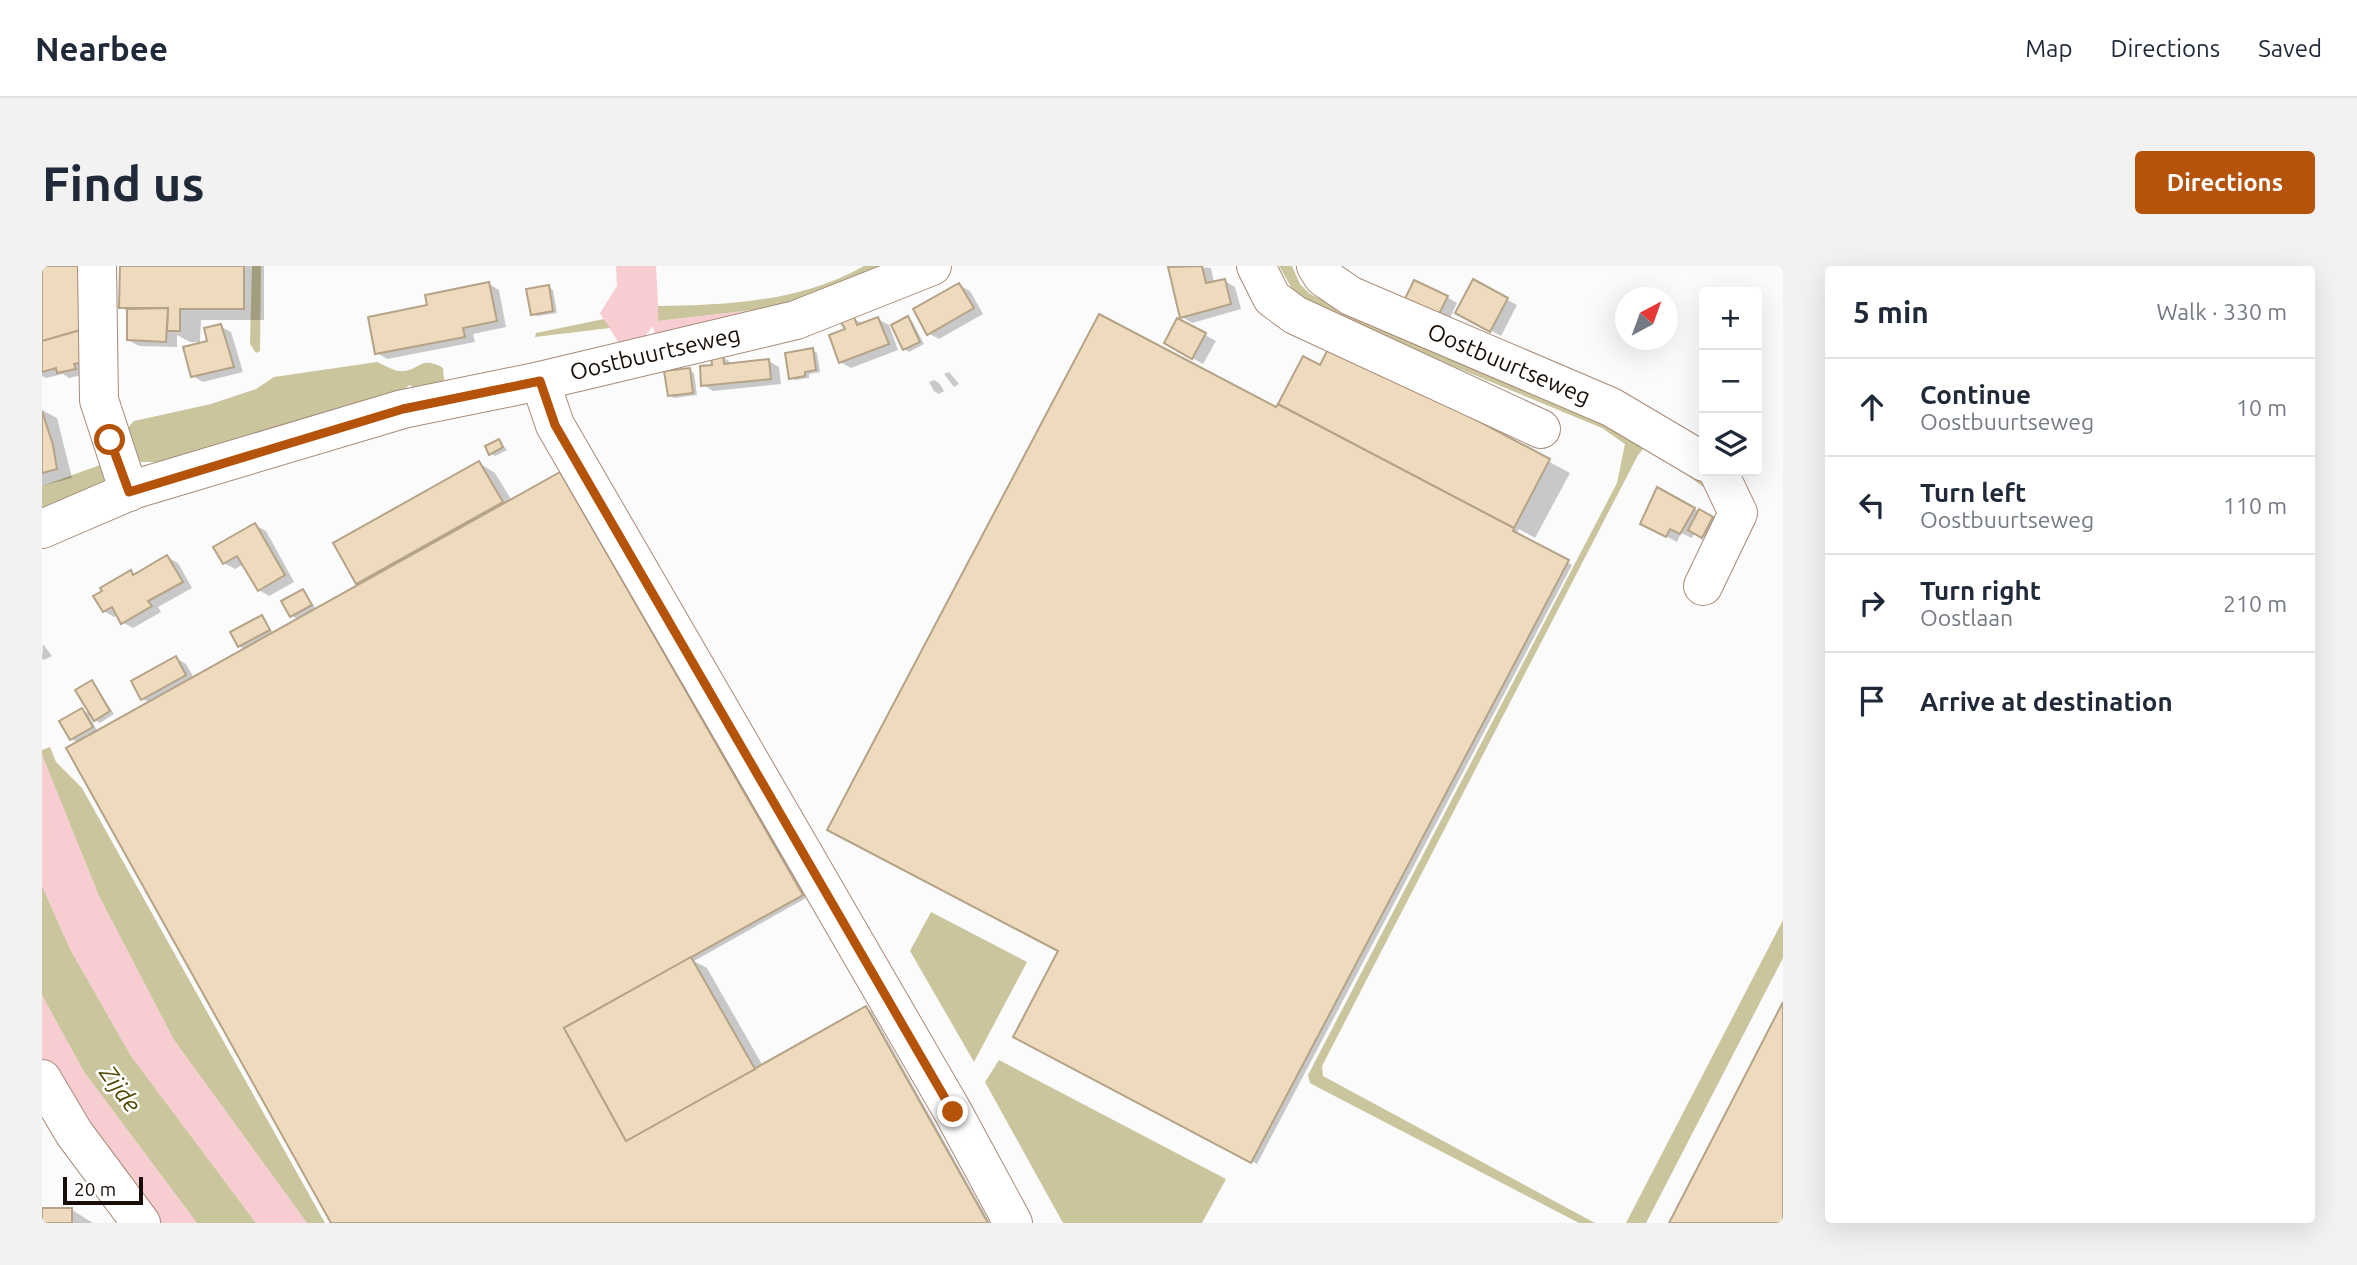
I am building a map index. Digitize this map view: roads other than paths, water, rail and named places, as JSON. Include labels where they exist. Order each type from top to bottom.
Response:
[{"type":"street","points":[[97,266],[99,400],[129,492]]},
{"type":"street","name":"Oostbuurtseweg","points":[[42,529],[129,492],[403,409],[540,381],[796,320],[932,266]]},
{"type":"street","name":"Oostbuurtseweg","points":[[1256,266],[1272,298],[1295,315],[1541,429]]},
{"type":"street","name":"Oostbuurtseweg","points":[[1316,266],[1324,277],[1351,296],[1611,407],[1699,459]]},
{"type":"street","points":[[540,381],[555,425],[953,1112],[1013,1223]]},
{"type":"street","points":[[1703,586],[1738,513],[1720,476]]},
{"type":"street","points":[[42,1079],[74,1133],[141,1223]]},
{"type":"water","points":[[252,266],[261,266],[260,351],[256,353],[250,344]]},
{"type":"water","points":[[864,266],[886,266],[800,301],[753,310],[658,321],[658,306],[764,299],[815,287]]},
{"type":"water","points":[[1279,266],[1292,266],[1300,284],[1310,294],[1413,341],[1611,419],[1699,470],[1699,476],[1707,476],[1716,496],[1652,450],[1645,447],[1638,455],[1322,1066],[1323,1076],[1595,1223],[1579,1223],[1310,1083],[1308,1075],[1617,483],[1625,444],[1602,428],[1414,350],[1295,294]]},
{"type":"water","points":[[604,319],[610,328],[535,337],[536,333]]},
{"type":"water","points":[[377,362],[399,371],[406,371],[424,363],[435,364],[443,368],[444,380],[428,389],[409,385],[402,393],[159,462],[141,462],[132,455],[127,429],[134,421],[211,404],[256,389],[274,377]]},
{"type":"water","points":[[100,465],[107,486],[42,513],[42,486]]},
{"type":"water","points":[[50,747],[56,762],[82,788],[325,1223],[307,1223],[174,1040],[99,896],[42,755],[42,750]]},
{"type":"water","name":"Zijde","points":[[42,886],[70,949],[131,1056],[256,1223],[197,1223],[84,1072],[42,995]]},
{"type":"water","points":[[931,912],[1027,962],[974,1062],[910,951]]},
{"type":"water","points":[[1783,920],[1783,958],[1646,1223],[1626,1223]]},
{"type":"water","points":[[999,1060],[1226,1179],[1202,1223],[1063,1223],[985,1082]]}]
